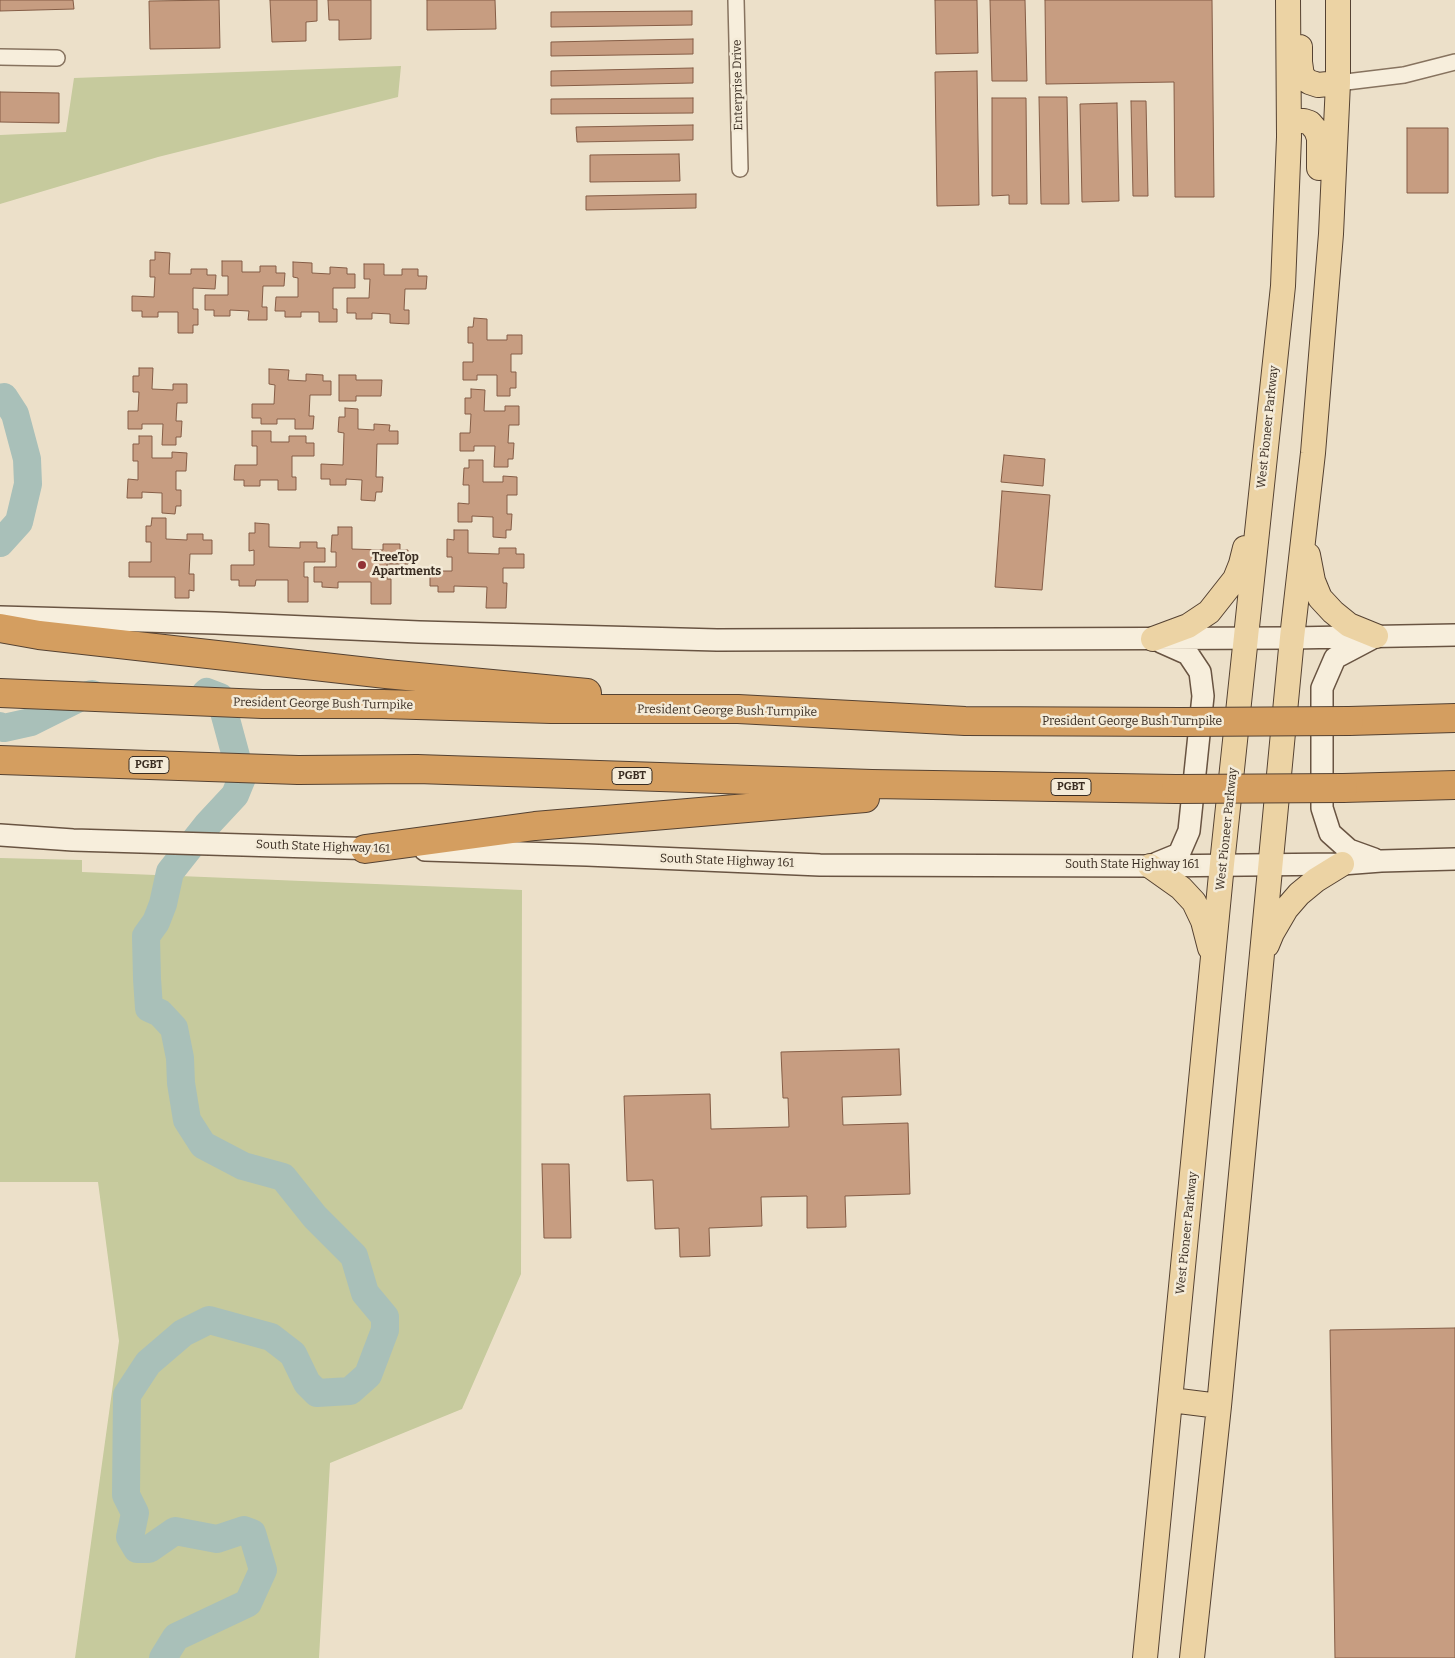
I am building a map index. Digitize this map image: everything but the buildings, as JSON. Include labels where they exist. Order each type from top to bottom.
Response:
[{"type":"highway","points":[[0,628],[39,635],[386,674],[738,709]]},
{"type":"highway","name":"President George Bush Turnpike","points":[[0,693],[262,704],[383,704],[551,709],[738,709],[965,721],[1350,721],[1455,718]]},
{"type":"highway","name":"PGBT","points":[[0,760],[298,770],[417,769],[966,786],[1176,789],[1455,785]]},
{"type":"highway","points":[[365,849],[536,826],[849,800],[966,786]]},
{"type":"main road","name":"West Pioneer Parkway","points":[[1145,1658],[1222,864],[1283,286],[1289,121],[1288,0]]},
{"type":"main road","points":[[1300,0],[1300,62],[1302,76],[1309,82],[1318,85],[1338,83]]},
{"type":"main road","points":[[1192,1658],[1219,1406],[1292,638],[1313,453],[1328,272],[1338,83],[1338,0]]},
{"type":"main road","points":[[1289,121],[1310,123],[1316,130],[1319,138],[1320,219],[1328,272]]},
{"type":"main road","points":[[1153,639],[1188,626],[1209,612],[1223,596],[1235,579],[1260,504]]},
{"type":"main road","points":[[1304,538],[1313,581],[1320,598],[1349,625],[1376,636]]},
{"type":"main road","points":[[0,617],[215,623],[420,632],[716,640],[1153,639],[1455,635]]},
{"type":"main road","points":[[1376,636],[1335,658],[1322,688],[1322,808],[1330,832],[1349,850],[1381,861]]},
{"type":"main road","points":[[1150,866],[1178,854],[1189,831],[1203,696],[1200,672],[1188,654],[1153,639]]},
{"type":"main road","name":"South State Highway 161","points":[[0,835],[73,840],[588,854],[820,865],[1271,865],[1455,859]]},
{"type":"main road","points":[[1262,958],[1272,932],[1299,894],[1316,880],[1342,864]]},
{"type":"main road","points":[[1150,866],[1181,888],[1194,902],[1203,921],[1214,961]]},
{"type":"main road","points":[[1171,1400],[1219,1406]]},
{"type":"street","name":"Enterprise Drive","points":[[736,0],[740,169]]},
{"type":"street","points":[[0,57],[57,58]]},
{"type":"street","points":[[1338,83],[1404,75],[1455,62]]},
{"type":"green space","points":[[401,66],[398,97],[158,157],[0,204],[0,135],[66,132],[74,78]]},
{"type":"green space","points":[[0,858],[82,860],[82,872],[522,890],[521,1274],[462,1409],[330,1463],[319,1658],[75,1658],[119,1341],[98,1182],[0,1182]]},
{"type":"waterway","points":[[0,398],[4,397],[15,414],[27,459],[28,484],[19,522],[0,543]]},
{"type":"waterway","points":[[163,1658],[176,1637],[248,1603],[263,1570],[252,1533],[244,1530],[217,1539],[175,1531],[149,1549],[137,1549],[130,1537],[135,1513],[126,1495],[127,1395],[148,1363],[183,1333],[209,1320],[271,1337],[293,1354],[307,1383],[317,1393],[350,1391],[368,1375],[385,1330],[385,1317],[365,1293],[354,1256],[315,1217],[283,1177],[243,1166],[203,1145],[187,1120],[181,1083],[180,1058],[174,1028],[160,1013],[149,1008],[146,936],[156,922],[163,904],[170,872],[208,824],[235,795],[244,773],[237,760],[220,697],[207,692],[205,694]]},
{"type":"waterway","points":[[0,726],[4,728],[31,722],[81,697],[92,694]]},
{"type":"place","name":"TreeTop Apartments","points":[[362,565]]}]
